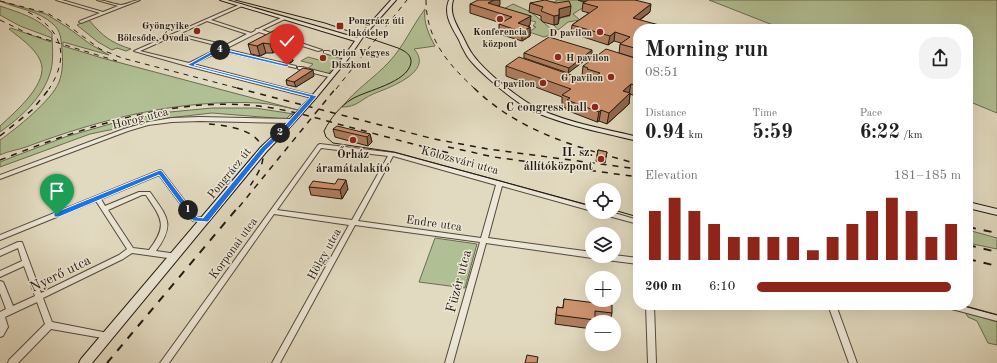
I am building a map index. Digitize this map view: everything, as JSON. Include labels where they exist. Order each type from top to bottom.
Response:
[{"type":"street","points":[[58,0],[102,13]]},
{"type":"street","points":[[99,0],[121,6]]},
{"type":"street","points":[[81,22],[138,0]]},
{"type":"street","points":[[222,0],[358,40]]},
{"type":"street","name":"Pongrácz út","points":[[85,363],[264,149],[314,96],[346,58],[358,40],[394,0]]},
{"type":"street","points":[[451,0],[449,6],[450,18],[470,56],[506,90],[527,104],[549,115],[633,139]]},
{"type":"street","points":[[241,5],[136,52],[314,96]]},
{"type":"street","points":[[189,65],[257,30],[284,18]]},
{"type":"street","points":[[208,20],[250,34]]},
{"type":"street","points":[[257,30],[320,50]]},
{"type":"street","points":[[176,34],[225,46]]},
{"type":"street","points":[[218,50],[294,67]]},
{"type":"street","points":[[326,52],[346,58]]},
{"type":"street","points":[[300,68],[331,76]]},
{"type":"street","name":"Horog utca","points":[[0,177],[126,130],[148,124],[172,120],[200,118],[292,121]]},
{"type":"street","name":"Kolozsvári utca","points":[[320,146],[391,155],[585,207]]},
{"type":"street","name":"Korponai utca","points":[[164,363],[320,146]]},
{"type":"street","name":"Hölgy utca","points":[[276,363],[391,155]]},
{"type":"street","points":[[0,238],[160,172],[195,219],[205,220]]},
{"type":"street","name":"Füzér utca","points":[[449,363],[500,183]]},
{"type":"street","points":[[104,209],[141,193],[148,193],[165,220],[162,238],[151,253]]},
{"type":"street","points":[[97,198],[131,250],[175,256]]},
{"type":"street","points":[[973,206],[997,212]]},
{"type":"street","name":"Endre utca","points":[[273,212],[585,254]]},
{"type":"street","points":[[621,217],[633,221]]},
{"type":"street","points":[[0,253],[20,244],[49,325]]},
{"type":"street","name":"Nyerő utca","points":[[1,316],[121,257],[131,250]]},
{"type":"street","points":[[621,259],[633,260]]},
{"type":"street","points":[[0,274],[26,262]]},
{"type":"street","points":[[0,284],[11,311]]},
{"type":"street","points":[[650,310],[652,363]]},
{"type":"street","points":[[834,310],[853,363]]},
{"type":"street","points":[[967,310],[997,318]]},
{"type":"street","points":[[0,334],[4,326],[1,316]]},
{"type":"street","points":[[49,325],[108,336]]},
{"type":"street","points":[[12,363],[49,325]]},
{"type":"green space","points":[[556,0],[578,0],[584,3],[584,7],[573,14],[580,20],[568,22],[558,30],[554,25],[558,24],[560,18],[570,16],[569,10],[559,11],[550,2],[556,2]]},
{"type":"green space","points":[[709,0],[997,0],[997,113],[973,103],[973,24],[770,24]]},
{"type":"green space","points":[[0,1],[46,14],[109,55],[63,42],[63,46],[102,58],[298,110],[259,103],[199,104],[169,108],[111,120],[0,155],[0,140],[33,114],[55,89],[59,82],[63,62],[60,35],[58,29],[53,24],[41,16]]},
{"type":"green space","points":[[513,4],[531,12],[556,33],[544,37],[529,32],[536,27],[533,26],[536,22],[515,16],[496,13]]},
{"type":"green space","points":[[0,6],[34,19],[52,33],[53,56],[48,80],[37,98],[24,113],[0,132],[0,126],[22,105],[36,87],[42,69],[40,60],[34,51],[9,29],[11,28],[51,42],[52,38],[20,26],[0,15]]},
{"type":"green space","points":[[425,9],[426,24],[435,46],[414,49],[419,57],[419,65],[414,72],[407,78],[389,88],[373,94],[351,106],[342,107],[394,56]]},
{"type":"green space","points":[[89,20],[108,39],[131,49],[126,51],[117,48],[112,50],[98,42],[77,25]]},
{"type":"green space","points":[[325,52],[342,57],[328,74],[307,69],[313,64],[301,61],[308,57],[319,60],[325,57],[321,55]]},
{"type":"green space","points":[[212,108],[255,108],[294,114],[290,115],[286,119],[212,113],[168,118],[90,134],[0,167],[0,162],[10,158],[65,137],[117,122],[170,112]]},
{"type":"green space","points":[[973,231],[997,238],[997,249],[973,244]]},
{"type":"green space","points":[[435,238],[477,244],[465,288],[419,282]]},
{"type":"green space","points":[[965,312],[997,322],[997,345],[988,343],[977,321],[968,317]]},
{"type":"building","points":[[478,0],[494,0],[488,3],[531,16],[518,23],[530,27],[522,32],[499,24],[512,17],[470,4]]},
{"type":"building","points":[[545,0],[556,3],[569,1],[571,6],[559,9],[559,15],[554,16],[541,11],[543,7],[530,3]]},
{"type":"building","points":[[588,0],[635,0],[651,4],[633,18],[655,24],[633,24],[633,48],[620,44],[630,37],[615,32],[610,36],[572,25],[598,7],[583,3]]},
{"type":"building","points":[[275,30],[282,33],[280,34],[281,38],[276,38],[270,44],[263,43],[257,46],[248,44]]},
{"type":"building","name":"H pavilon","points":[[549,37],[592,50],[569,68],[524,53]]},
{"type":"building","points":[[606,49],[633,57],[633,85],[631,84],[623,91],[630,93],[609,113],[601,110],[599,112],[567,100],[570,98],[562,95],[571,89],[506,66],[519,57],[583,79],[585,78],[591,80],[600,73],[587,69],[588,68],[583,66]]},
{"type":"building","points":[[286,52],[291,53],[288,56],[282,54]]},
{"type":"building","points":[[303,68],[313,70],[294,82],[286,80]]},
{"type":"building","points":[[337,126],[370,134],[367,137],[333,129]]},
{"type":"building","points":[[598,150],[607,152],[606,157],[597,156]]},
{"type":"building","points":[[338,179],[346,180],[340,190],[309,187],[313,181],[335,184]]},
{"type":"building","points":[[564,299],[585,302],[585,307],[612,307],[612,313],[595,311],[595,315],[585,315],[585,319],[556,315],[557,307],[563,308]]},
{"type":"building","points":[[527,355],[538,357],[537,363],[525,363]]},
{"type":"tram line","points":[[235,0],[325,23],[398,48],[409,56],[411,63],[408,70],[402,76],[395,81],[352,99],[343,105],[336,113],[324,131],[326,137],[333,143],[394,152],[585,204]]},
{"type":"tram line","points":[[621,212],[633,216]]},
{"type":"tram line","points":[[973,309],[997,315]]},
{"type":"railway","points":[[336,89],[407,0]]},
{"type":"railway","points":[[426,0],[427,14],[434,39],[440,50],[456,70],[474,88]]},
{"type":"railway","points":[[0,1],[47,13],[66,24],[100,49],[122,58],[241,89]]},
{"type":"railway","points":[[28,12],[40,19],[49,27],[59,43]]},
{"type":"railway","points":[[0,20],[29,34],[59,43]]},
{"type":"railway","points":[[49,89],[60,66],[61,55],[59,43]]},
{"type":"railway","points":[[59,43],[117,61]]},
{"type":"railway","points":[[0,136],[32,110],[50,88]]},
{"type":"railway","points":[[237,88],[319,109]]},
{"type":"railway","points":[[319,109],[336,88]]},
{"type":"railway","points":[[474,88],[510,116],[530,127],[572,145],[633,163]]},
{"type":"railway","points":[[0,160],[30,148],[94,127],[127,118],[193,106],[226,104],[259,106],[312,117]]},
{"type":"railway","points":[[312,117],[319,109]]},
{"type":"railway","points":[[319,109],[434,139],[488,149],[633,168]]},
{"type":"railway","points":[[239,207],[312,117]]},
{"type":"railway","points":[[312,117],[454,154]]},
{"type":"railway","points":[[209,124],[226,126],[245,131],[253,135],[259,141],[263,158],[258,173],[250,186]]},
{"type":"railway","points":[[448,147],[494,157],[633,176]]},
{"type":"railway","points":[[107,363],[239,206]]},
{"type":"railway","points":[[973,228],[997,233]]},
{"type":"railway","points":[[973,246],[997,252]]},
{"type":"railway","points":[[973,260],[997,266]]},
{"type":"place","name":"Konferencia központ","points":[[500,19]]},
{"type":"place","name":"Pongrácz úti lakótelep","points":[[340,26]]},
{"type":"place","name":"Gyöngyike Bölcsőde, Óvoda","points":[[197,31]]},
{"type":"place","name":"D pavilon","points":[[600,32]]},
{"type":"place","name":"H pavilon","points":[[558,57]]},
{"type":"place","name":"Orion Vegyes Diszkont","points":[[323,58]]},
{"type":"place","name":"G pavilon","points":[[611,77]]},
{"type":"place","name":"C pavilon","points":[[543,83]]},
{"type":"place","name":"C congress hall","points":[[595,107]]},
{"type":"place","name":"Őrház áramátalakító","points":[[353,140]]},
{"type":"place","name":"II. sz. állítóközpont","points":[[601,159]]},
{"type":"route","points":[[57,215],[160,172],[195,219],[205,220],[264,149],[288,126],[314,96],[189,65],[218,50],[287,65]]}]
